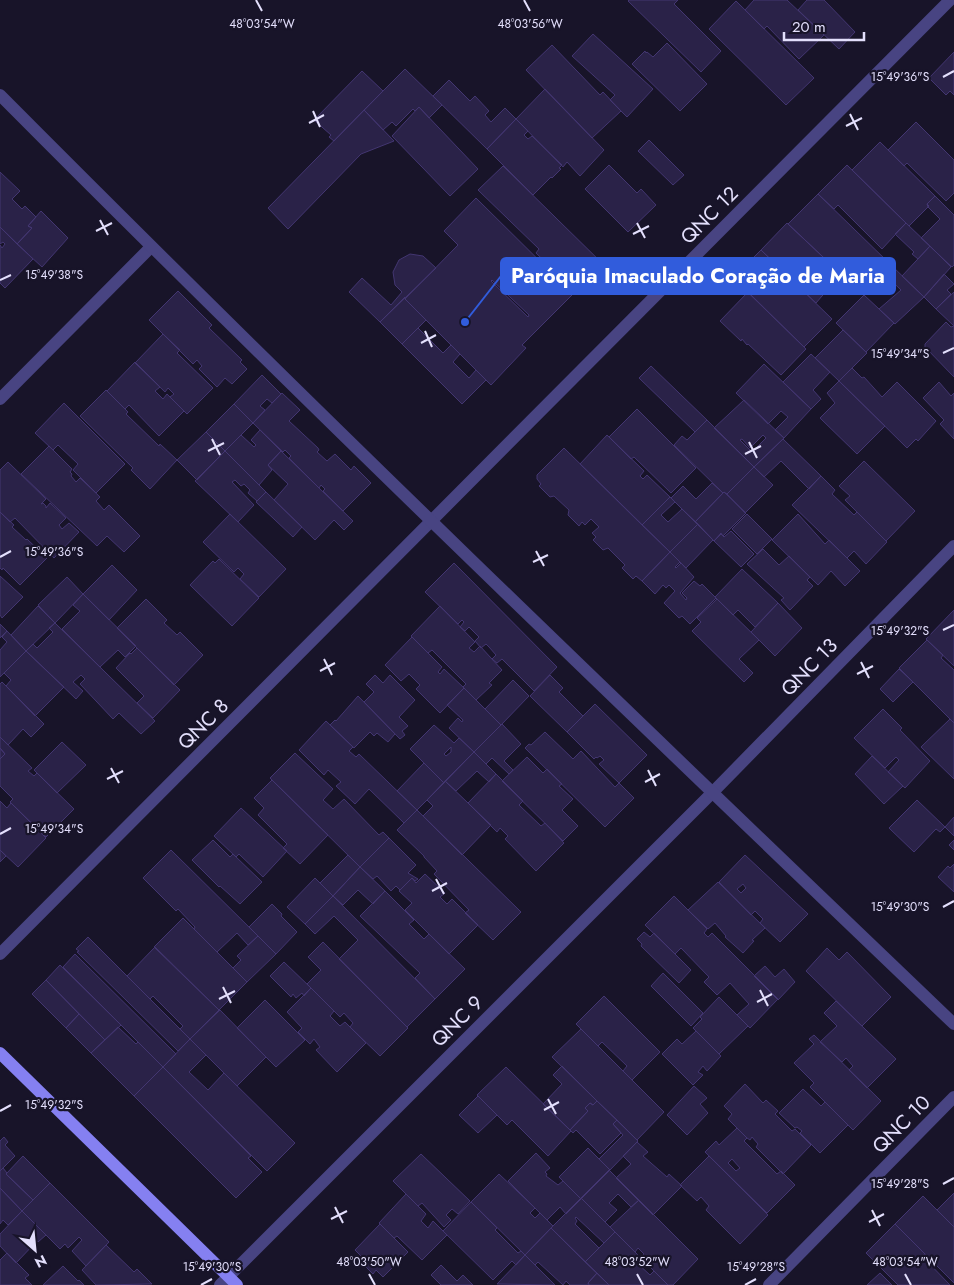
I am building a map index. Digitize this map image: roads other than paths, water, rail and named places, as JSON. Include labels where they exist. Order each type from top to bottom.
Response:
[{"type":"main road","points":[[0,1053],[229,1282]]},
{"type":"street","name":"QNC 12","points":[[432,520],[950,0]]},
{"type":"street","points":[[0,95],[151,247],[712,793],[954,1024]]},
{"type":"street","points":[[0,398],[151,247]]},
{"type":"street","name":"QNC 8","points":[[0,954],[432,520]]},
{"type":"street","name":"QNC 13","points":[[712,793],[954,546]]},
{"type":"street","name":"QNC 9","points":[[229,1282],[712,793]]},
{"type":"street","name":"QNC 10","points":[[769,1285],[954,1097]]},
{"type":"place","name":"Paróquia Imaculado Coração de Maria","points":[[465,322]]}]
